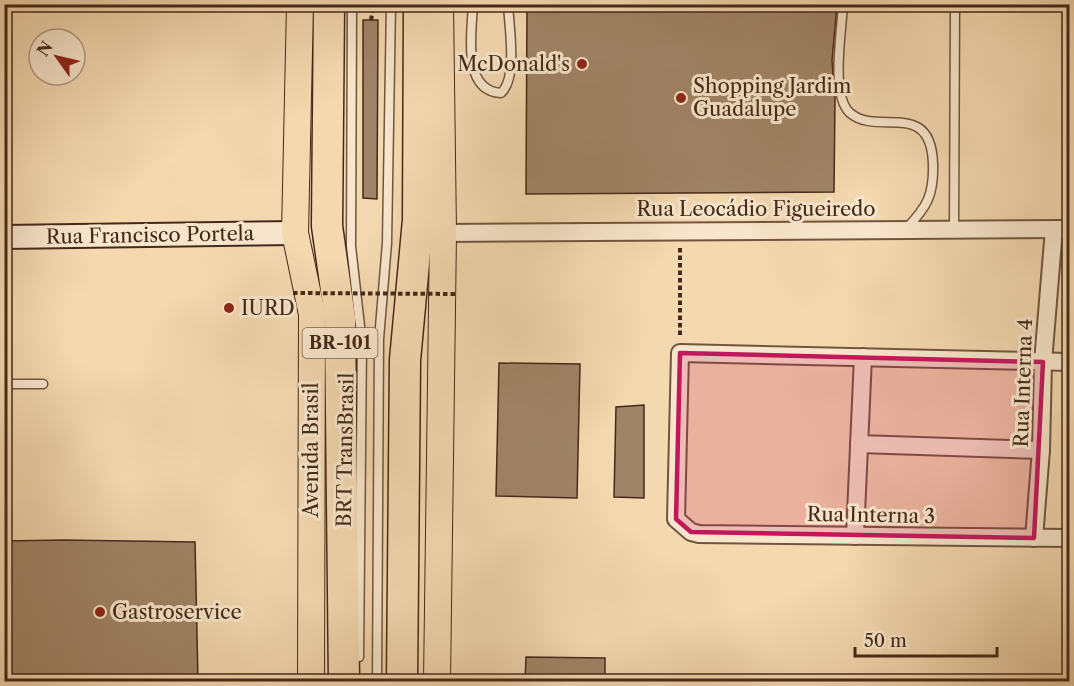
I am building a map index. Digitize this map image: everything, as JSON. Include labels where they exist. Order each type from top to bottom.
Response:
[{"type":"highway","name":"Avenida Brasil","points":[[329,4],[327,226],[340,318],[351,676]]},
{"type":"highway","name":"BR-101","points":[[402,681],[405,360],[418,220],[419,4]]},
{"type":"main road","name":"Avenida Brasil","points":[[300,4],[295,233],[312,314],[311,681]]},
{"type":"main road","points":[[437,681],[443,233],[440,4]]},
{"type":"street","name":"Rua Leocádio Figueiredo","points":[[443,233],[679,229],[1062,229]]},
{"type":"street","name":"Rua Interna 4","points":[[1034,538],[1041,450],[1042,362],[1062,229]]},
{"type":"street","name":"Rua Francisco Portela","points":[[4,237],[295,233]]},
{"type":"street","points":[[681,353],[1070,362]]},
{"type":"street","name":"Rua Interna 3","points":[[681,353],[676,519],[683,527],[699,534],[1070,538]]},
{"type":"street","points":[[855,536],[862,357]]},
{"type":"street","points":[[859,444],[1041,450]]},
{"type":"lane","name":"BRT TransBrasil","points":[[351,676],[362,344],[351,246],[352,4]]},
{"type":"lane","name":"BRT TransBrasil","points":[[376,681],[379,339],[387,243],[391,4]]},
{"type":"lane","points":[[473,4],[471,44],[477,79],[484,87],[501,93],[508,84],[510,68],[508,4]]},
{"type":"lane","points":[[843,4],[839,86],[850,113],[864,120],[912,125],[928,137],[932,152],[931,194],[924,209],[906,229]]},
{"type":"lane","points":[[954,230],[955,4]]},
{"type":"lane","points":[[4,384],[43,384]]},
{"type":"path","points":[[371,20],[374,4]]},
{"type":"path","points":[[679,229],[681,353]]},
{"type":"path","points":[[293,293],[458,294]]},
{"type":"highlighted area","points":[[680,353],[1043,362],[1034,538],[691,532],[676,519]]},
{"type":"building","name":"Shopping Jardim Guadalupe","points":[[527,4],[837,4],[832,61],[835,98],[834,192],[526,194]]},
{"type":"building","points":[[363,20],[378,20],[377,199],[363,198]]},
{"type":"building","points":[[499,363],[580,364],[577,498],[496,496]]},
{"type":"building","points":[[644,405],[644,498],[614,497],[616,407]]},
{"type":"building","name":"Gastroservice","points":[[4,541],[195,542],[198,681],[4,681]]},
{"type":"building","points":[[526,657],[605,658],[605,681],[525,681]]},
{"type":"place","name":"McDonald's","points":[[582,64]]},
{"type":"place","name":"Shopping Jardim Guadalupe","points":[[681,98]]},
{"type":"place","name":"IURD","points":[[229,308]]},
{"type":"place","name":"Gastroservice","points":[[100,612]]}]
